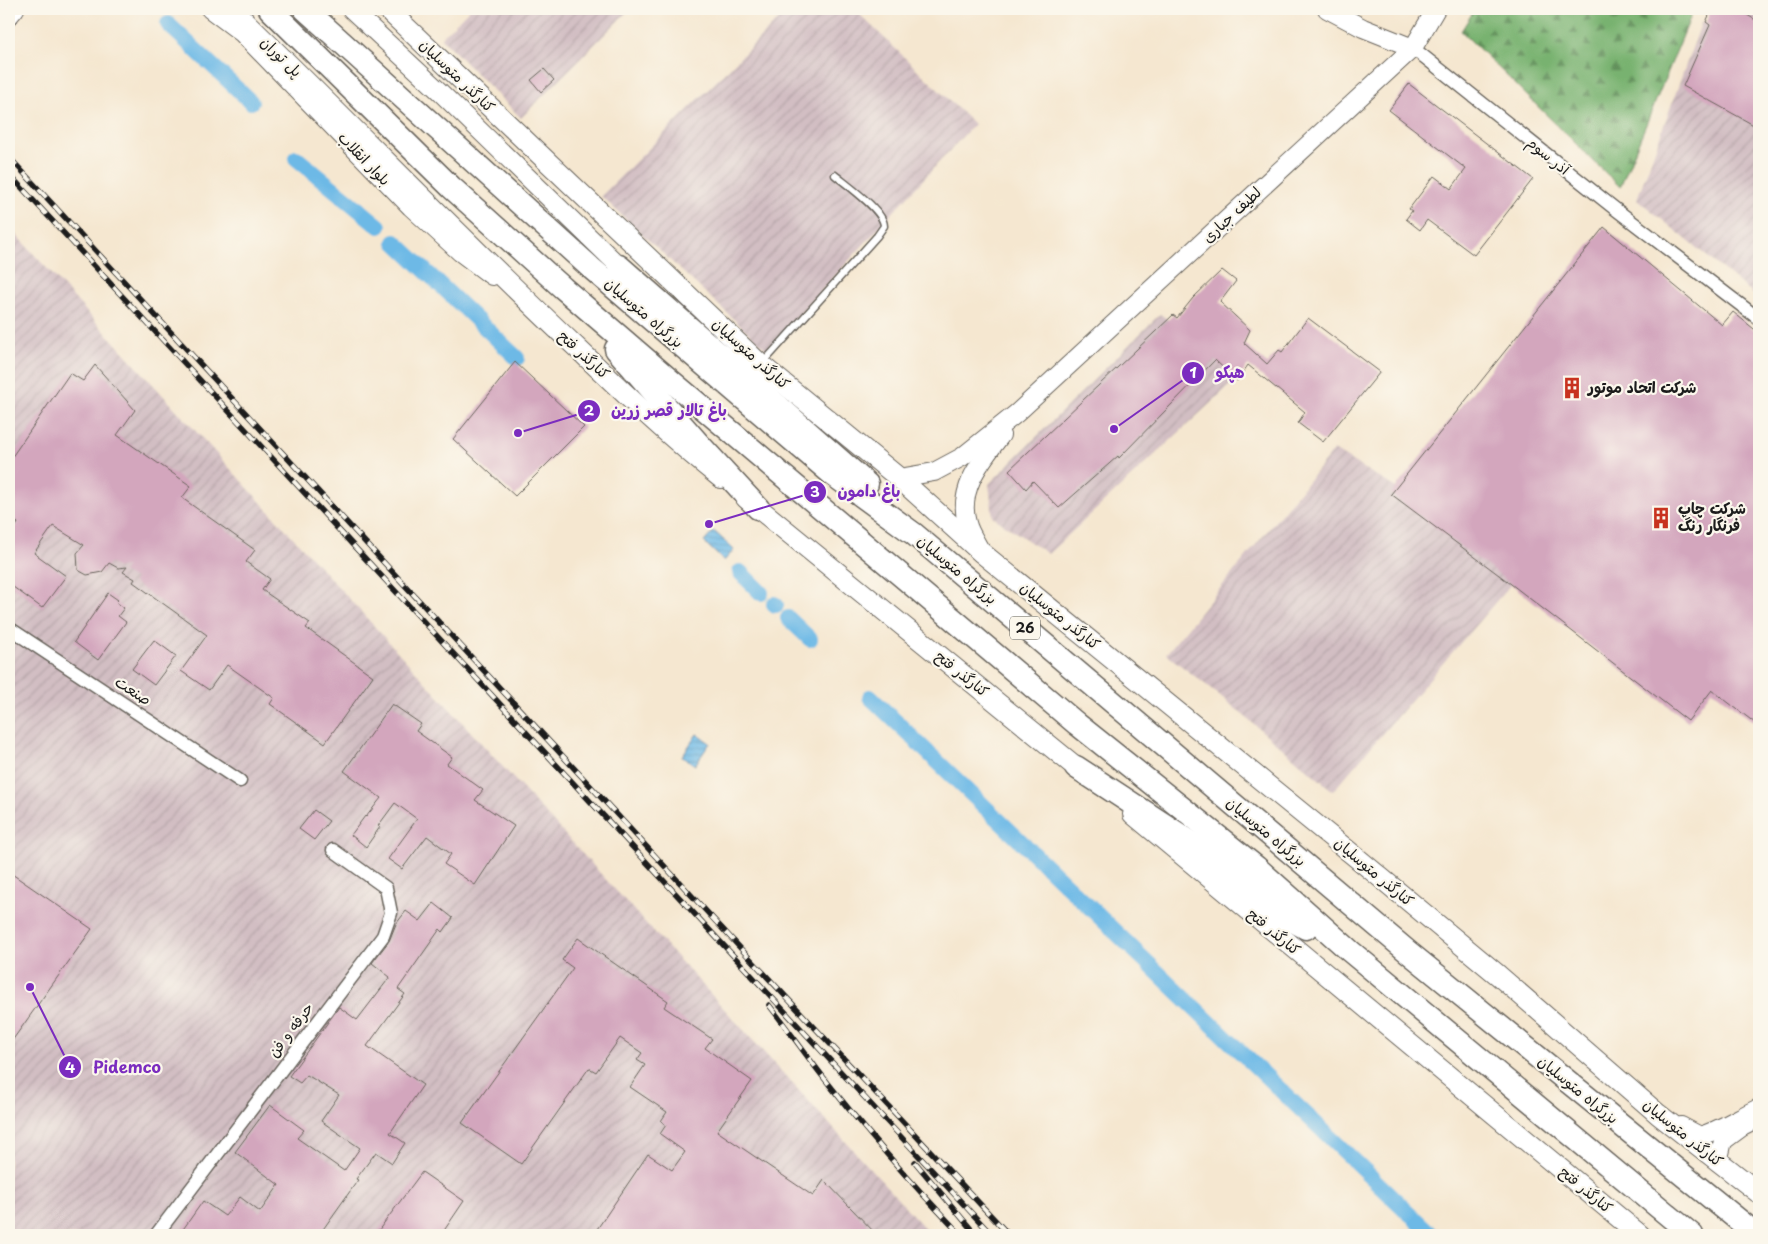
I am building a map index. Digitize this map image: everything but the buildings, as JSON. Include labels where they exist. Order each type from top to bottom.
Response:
[{"type":"highway","name":"26","points":[[270,9],[451,187],[563,288],[900,576],[1077,724],[1256,867],[1350,951],[1692,1235]]},
{"type":"highway","name":"بزرگراه متوسلیان","points":[[305,9],[590,267],[832,474],[914,534],[1407,951],[1757,1235]]},
{"type":"highway","points":[[619,266],[880,496],[914,534]]},
{"type":"highway","points":[[563,288],[698,444],[758,508]]},
{"type":"highway","points":[[1076,767],[1209,854],[1295,922],[1350,951]]},
{"type":"main road","points":[[9,16],[15,9]]},
{"type":"main road","name":"بلوار انقلاب","points":[[210,9],[242,33],[411,207],[460,252],[526,301]]},
{"type":"main road","name":"پل توران","points":[[232,9],[310,84]]},
{"type":"main road","points":[[351,9],[438,90],[619,266]]},
{"type":"main road","name":"آذر سوم","points":[[1327,9],[1363,28],[1413,48]]},
{"type":"main road","name":"لطیف جباری","points":[[1017,413],[1413,48],[1436,9]]},
{"type":"main road","name":"کنارگذر متوسلیان","points":[[398,12],[761,365],[899,478],[982,553],[1364,864],[1658,1114],[1759,1193]]},
{"type":"main road","name":"کنارگذر فتح","points":[[310,84],[526,301],[681,447],[1076,767],[1637,1233]]},
{"type":"main road","points":[[899,478],[934,472],[962,456],[1017,413]]},
{"type":"main road","points":[[982,553],[967,524],[965,506],[968,484],[979,464],[1017,413]]},
{"type":"main road","points":[[1658,1114],[1700,1136],[1714,1132],[1759,1108]]},
{"type":"main road","points":[[1718,1162],[1723,1141],[1742,1127],[1759,1119]]},
{"type":"street","name":"آذر سوم","points":[[1413,48],[1614,208],[1759,319]]},
{"type":"street","name":"صنعت","points":[[9,628],[240,781]]},
{"type":"street","name":"حرفه و فن","points":[[156,1235],[383,936],[391,913],[386,888],[333,850]]},
{"type":"lane","points":[[761,365],[884,226],[883,220],[875,209],[835,175]]},
{"type":"shaded area","points":[[470,9],[630,9],[521,118],[441,38]]},
{"type":"shaded area","points":[[789,9],[854,9],[974,124],[767,350],[601,196]]},
{"type":"shaded area","points":[[1712,9],[1759,9],[1759,299],[1637,199],[1702,21],[1726,35],[1706,22]]},
{"type":"shaded area","points":[[9,227],[931,1235],[9,1235]]},
{"type":"shaded area","points":[[1604,227],[1723,327],[1759,352],[1759,629],[1688,721],[1511,584],[1333,791],[1223,698],[1166,654],[1334,450],[1396,488]]},
{"type":"shaded area","points":[[1160,314],[1242,374],[1048,554],[993,517],[989,484]]},
{"type":"green space","points":[[1475,9],[1694,9],[1620,187],[1461,31]]},
{"type":"water","points":[[714,531],[734,550],[724,561],[704,542]]},
{"type":"water","points":[[697,734],[710,743],[695,765],[682,756]]},
{"type":"waterway","points":[[168,24],[251,102]]},
{"type":"waterway","points":[[296,158],[379,226]]},
{"type":"waterway","points":[[395,242],[517,358]]},
{"type":"waterway","points":[[740,572],[761,593]]},
{"type":"waterway","points":[[788,618],[810,639]]},
{"type":"waterway","points":[[870,697],[912,737]]},
{"type":"waterway","points":[[918,743],[1411,1215]]},
{"type":"waterway","points":[[1415,1219],[1432,1235]]},
{"type":"railway","points":[[9,157],[743,951],[1009,1235]]},
{"type":"railway","points":[[9,174],[992,1235]]},
{"type":"railway","points":[[769,1005],[857,1119],[961,1235]]},
{"type":"railway","points":[[915,1162],[976,1235]]},
{"type":"place","name":"شرکت اتحاد موتور","points":[[1572,388]]},
{"type":"place","name":"هپکو","points":[[1114,429]]},
{"type":"place","name":"باغ تالار قصر زرین","points":[[518,433]]},
{"type":"place","name":"شرکت چاپ فرنگار رنگ","points":[[1661,518]]},
{"type":"place","name":"باغ دامون","points":[[709,524]]},
{"type":"place","name":"Pidemco","points":[[30,987]]}]
